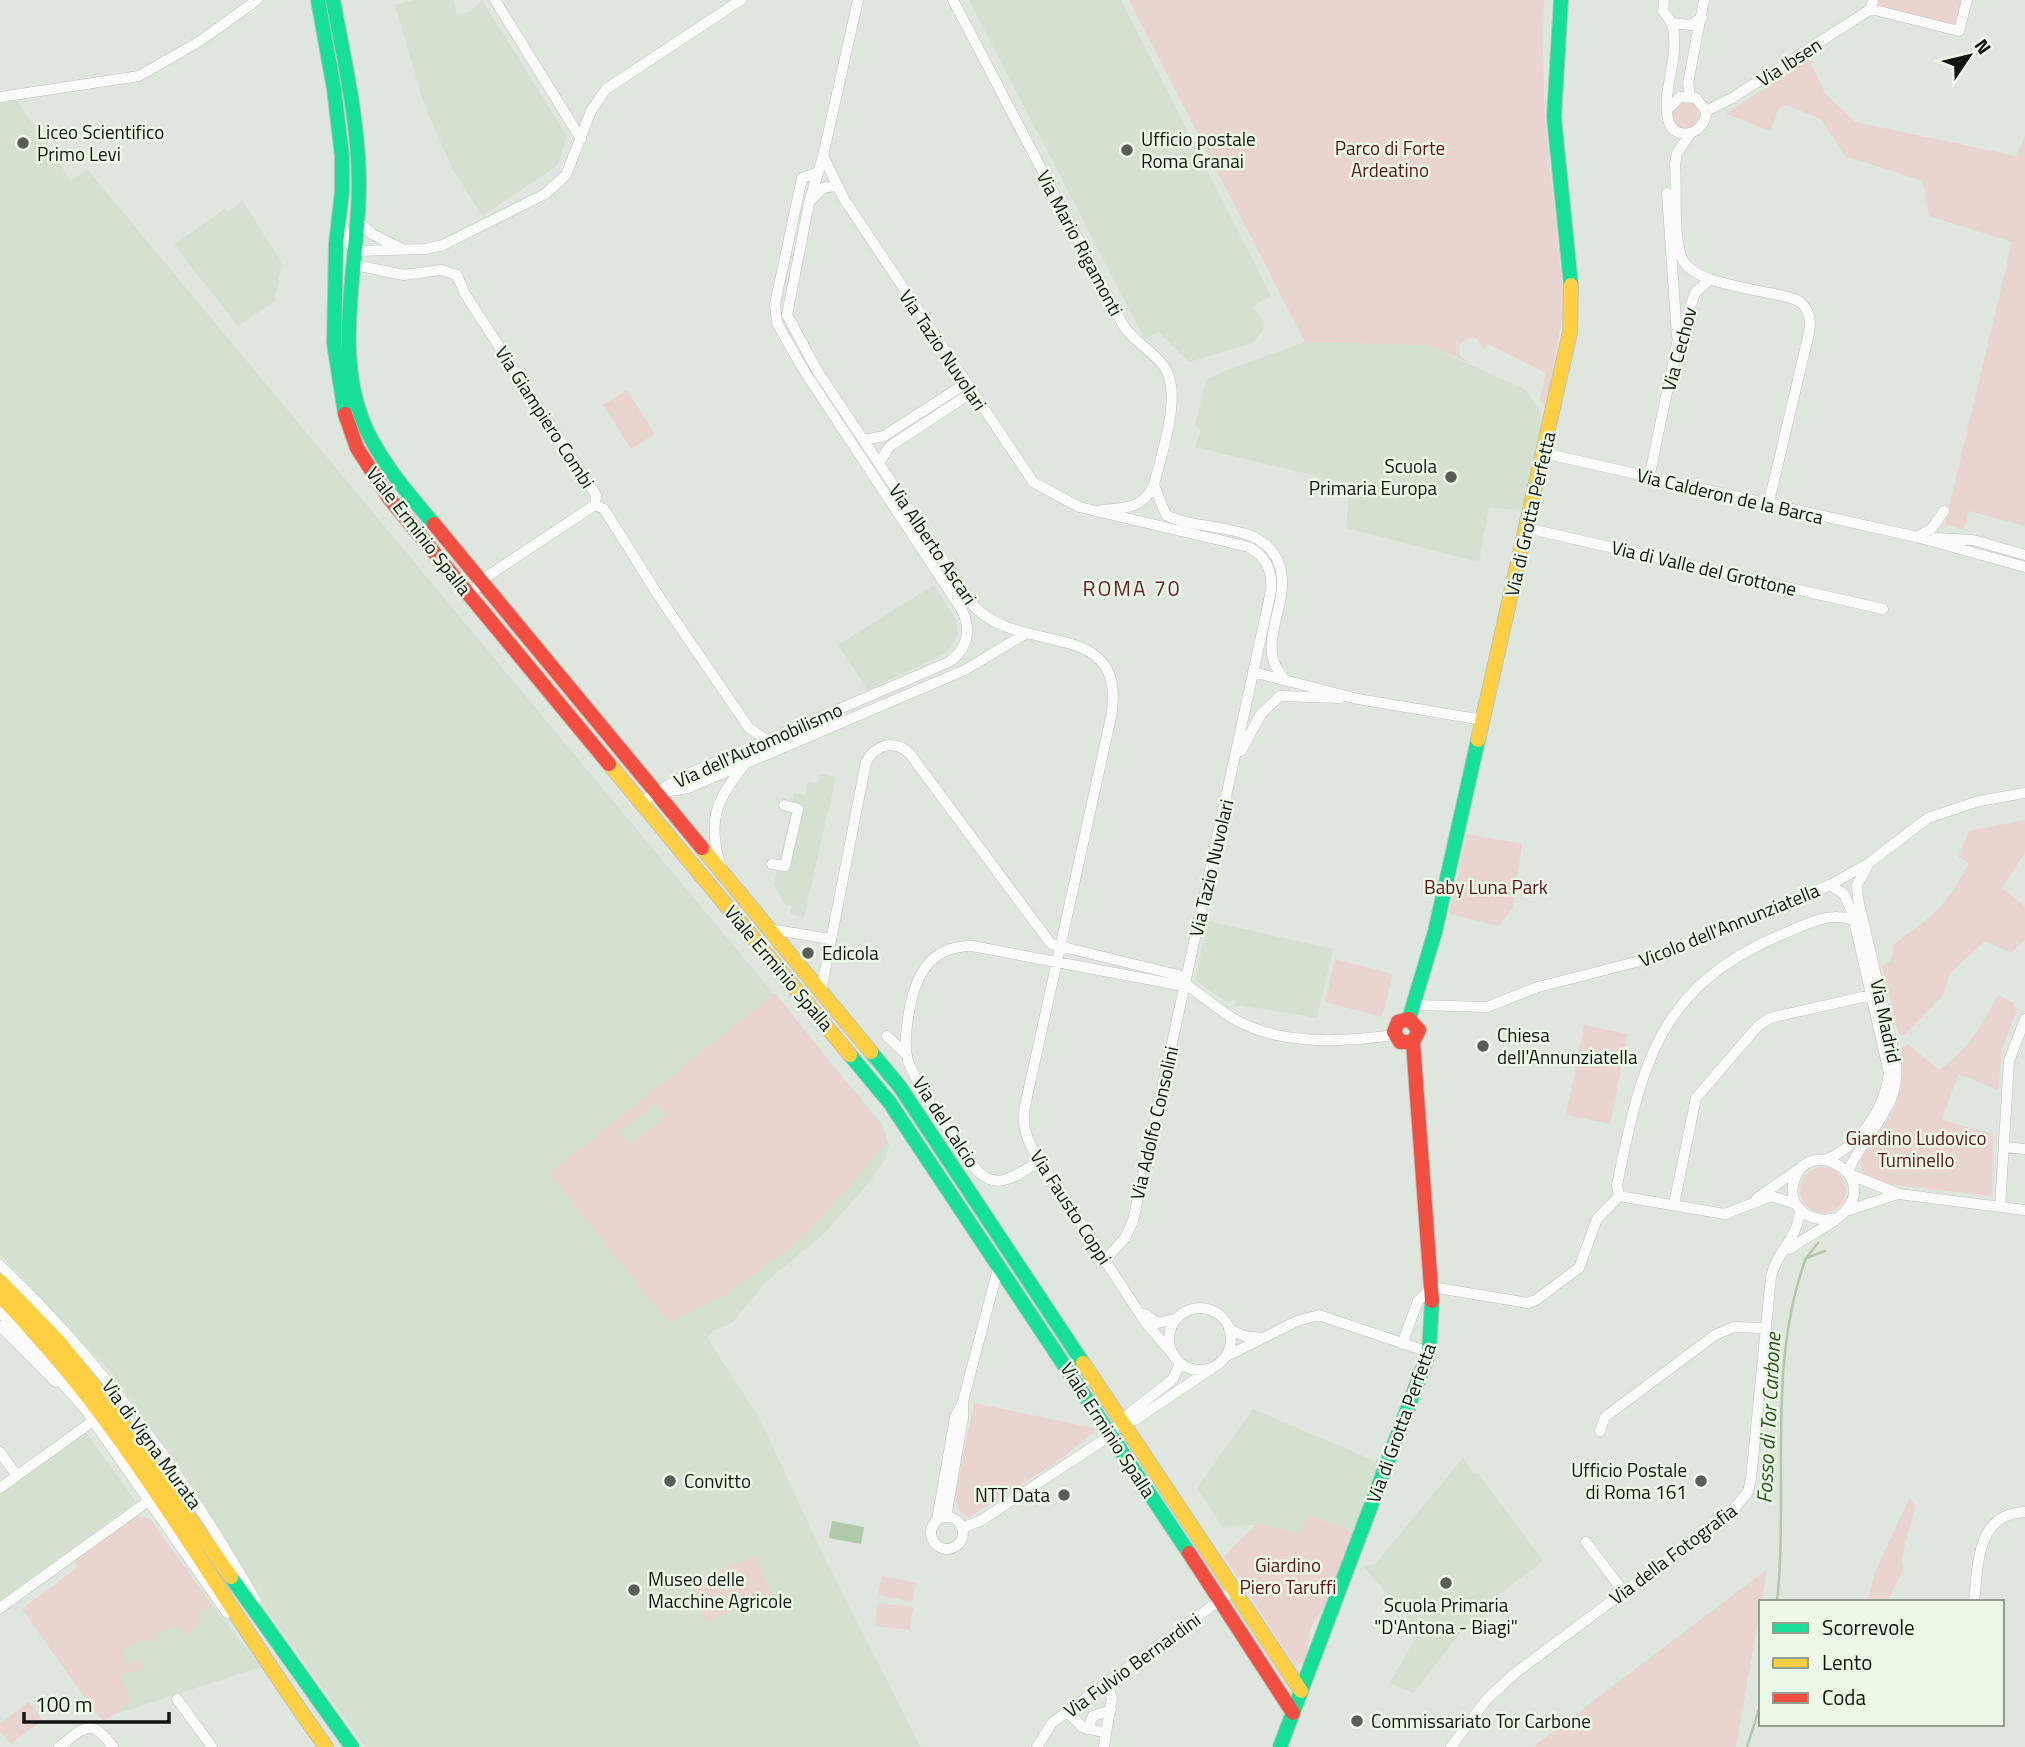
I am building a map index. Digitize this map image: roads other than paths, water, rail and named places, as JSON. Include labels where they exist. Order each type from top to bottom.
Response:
[{"type":"main road","name":"Viale Erminio Spalla","points":[[318,0],[338,113],[342,162],[332,347],[345,418],[362,457],[385,492],[883,1094],[1111,1433],[1293,1713]]},
{"type":"main road","name":"Viale Erminio Spalla","points":[[333,0],[355,123],[358,221],[351,355],[361,416],[389,469],[910,1101],[1301,1691]]},
{"type":"main road","name":"Via di Grotta Perfetta","points":[[1395,1035],[1396,1024],[1409,1019],[1415,1005],[1436,932],[1568,346],[1572,307],[1554,117],[1561,0]]},
{"type":"main road","name":"Via di Grotta Perfetta","points":[[1280,1747],[1429,1352],[1433,1324],[1432,1287],[1413,1042],[1419,1030],[1409,1019]]},
{"type":"main road","points":[[1395,1035],[1403,1043],[1413,1042]]},
{"type":"main road","name":"Via di Vigna Murata","points":[[0,1281],[55,1337],[100,1392],[352,1747]]},
{"type":"main road","name":"Via di Vigna Murata","points":[[0,1296],[53,1351],[95,1402],[169,1510],[256,1648],[326,1747]]},
{"type":"street","points":[[0,97],[139,76],[200,41],[257,0]]},
{"type":"street","points":[[495,0],[581,139]]},
{"type":"street","points":[[341,218],[346,240],[356,258],[447,244],[545,194],[566,175],[591,111],[609,86],[741,0]]},
{"type":"street","points":[[809,203],[823,156],[858,0]]},
{"type":"street","name":"Via Mario Rigamonti","points":[[953,0],[1123,325],[1166,370],[1172,398],[1154,485]]},
{"type":"street","points":[[1663,0],[1663,11],[1672,23],[1676,51],[1668,109],[1671,126],[1679,133],[1690,134]]},
{"type":"street","points":[[1689,95],[1688,83],[1704,0]]},
{"type":"street","points":[[1872,5],[1959,31],[1967,0]]},
{"type":"street","name":"Via Ibsen","points":[[1706,111],[1732,98],[1872,5]]},
{"type":"street","points":[[1672,23],[1691,25],[1702,17]]},
{"type":"street","points":[[1668,109],[1675,99],[1689,95],[1701,101],[1706,111],[1701,128],[1690,134],[1676,158],[1673,213],[1677,344]]},
{"type":"street","name":"Via Tazio Nuvolari","points":[[823,156],[835,186],[1033,482],[1068,503],[1094,511],[1253,536],[1275,555],[1283,585],[1270,650]]},
{"type":"street","name":"Via Alberto Ascari","points":[[816,173],[802,178],[775,307],[777,323],[818,394],[919,535],[981,613],[999,626],[1074,643],[1092,652],[1108,671],[1113,689],[1112,711],[1059,947]]},
{"type":"street","points":[[809,203],[823,188],[835,186]]},
{"type":"street","points":[[1667,193],[1682,259],[1694,273],[1794,299],[1804,305],[1810,317],[1809,333],[1768,506]]},
{"type":"street","name":"Via Alberto Ascari","points":[[809,203],[793,279],[788,319],[818,372],[831,387],[879,463],[966,619],[967,638],[954,658]]},
{"type":"street","points":[[358,221],[379,239],[402,249]]},
{"type":"street","name":"Via Giampiero Combi","points":[[356,258],[404,275],[441,270],[457,275],[466,294],[596,495],[595,505],[604,509],[667,610],[748,728],[766,740]]},
{"type":"street","points":[[781,277],[793,279]]},
{"type":"street","name":"Via Cechov","points":[[1649,478],[1677,344],[1695,293],[1710,279]]},
{"type":"street","points":[[818,394],[831,387]]},
{"type":"street","points":[[864,440],[884,436],[968,388]]},
{"type":"street","points":[[879,463],[890,446],[968,388]]},
{"type":"street","name":"Via Calderon de la Barca","points":[[1543,453],[1768,506],[1917,537],[2025,567]]},
{"type":"street","name":"Via Tazio Nuvolari","points":[[1094,511],[1136,506],[1148,498],[1154,485]]},
{"type":"street","name":"Via Tazio Nuvolari","points":[[1154,485],[1164,512],[1182,525],[1243,545],[1262,556],[1272,582],[1236,760],[1185,982]]},
{"type":"street","points":[[471,597],[480,581],[595,505]]},
{"type":"street","points":[[1917,537],[1932,528],[1944,511]]},
{"type":"street","name":"Via di Valle del Grottone","points":[[1526,528],[1883,609]]},
{"type":"street","name":"Via Calderon de la Barca","points":[[1917,537],[1973,540],[2025,555]]},
{"type":"street","points":[[1263,625],[1275,668],[1283,677]]},
{"type":"street","name":"Via dell'Automobilismo","points":[[656,793],[688,788],[927,686],[972,666],[1025,634]]},
{"type":"street","name":"Via dell'Automobilismo","points":[[656,793],[683,776],[954,658]]},
{"type":"street","points":[[1253,672],[1283,677],[1358,699],[1483,720]]},
{"type":"street","points":[[922,674],[927,686]]},
{"type":"street","points":[[872,695],[878,707]]},
{"type":"street","name":"Via Tazio Nuvolari","points":[[1236,760],[1261,714],[1280,695],[1358,699]]},
{"type":"street","points":[[821,991],[866,762],[875,750],[892,745],[906,750],[1049,941],[1059,947],[1185,982],[1235,1019],[1287,1036],[1308,1040],[1395,1035]]},
{"type":"street","points":[[618,773],[631,762]]},
{"type":"street","name":"Via dell'Automobilismo","points":[[723,872],[714,838],[716,809],[722,793],[747,762]]},
{"type":"street","points":[[641,802],[656,793]]},
{"type":"street","name":"Vicolo dell'Annunziatella","points":[[1415,1005],[1476,1008],[1497,1004],[1538,987],[1647,959],[1830,885],[1869,863],[1928,818],[1979,801],[2025,793]]},
{"type":"street","points":[[772,864],[785,869],[799,805],[784,805]]},
{"type":"street","name":"Via Madrid","points":[[1827,1159],[1845,1150],[1856,1139],[1879,1108],[1887,1088],[1888,1063],[1857,893],[1859,879],[1869,863]]},
{"type":"street","name":"Via Madrid","points":[[1830,885],[1847,899],[1870,967]]},
{"type":"street","points":[[1619,1196],[1617,1185],[1641,1076],[1658,1041],[1685,1001],[1718,970],[1766,942],[1834,916],[1854,920]]},
{"type":"street","points":[[769,929],[830,939]]},
{"type":"street","name":"Via del Calcio","points":[[1040,1161],[1004,1180],[994,1182],[983,1177],[918,1080],[907,1055],[908,1016],[919,973],[940,954],[962,947],[1056,962]]},
{"type":"street","name":"Via Fausto Coppi","points":[[1059,947],[1023,1114],[1026,1137],[1152,1332],[1177,1359]]},
{"type":"street","points":[[1056,962],[1185,982]]},
{"type":"street","name":"Via Adolfo Consolini","points":[[1105,1259],[1125,1238],[1133,1221],[1185,982]]},
{"type":"street","points":[[1674,1204],[1696,1098],[1758,1026],[1770,1018],[1876,994]]},
{"type":"street","name":"Via Madrid","points":[[1849,1173],[1855,1156],[1888,1110],[1896,1085],[1896,1061],[1876,994]]},
{"type":"street","points":[[2000,1207],[2009,1061],[2025,1019]]},
{"type":"street","points":[[887,1036],[907,1055]]},
{"type":"street","points":[[2004,1147],[2025,1149]]},
{"type":"street","points":[[1619,1196],[1729,1214],[1754,1201],[1780,1180],[1802,1167],[1827,1159],[1836,1162],[1849,1173],[1904,1195],[2025,1210]]},
{"type":"street","points":[[1798,1207],[1793,1185],[1802,1167]]},
{"type":"street","points":[[1781,1255],[1841,1214],[1854,1191],[1849,1173]]},
{"type":"street","points":[[1754,1201],[1777,1196],[1817,1220],[1904,1195]]},
{"type":"street","points":[[1402,1344],[1418,1301],[1432,1287],[1528,1303],[1536,1300],[1579,1268],[1597,1219],[1619,1196]]},
{"type":"street","name":"Via della Fotografia","points":[[1451,1747],[1500,1686],[1737,1507],[1748,1492],[1770,1277],[1796,1233],[1798,1207]]},
{"type":"street","points":[[941,1519],[955,1519],[962,1528],[963,1536],[958,1545],[943,1549],[932,1539],[932,1529],[941,1519],[946,1486],[963,1418],[963,1401],[995,1259],[1006,1244]]},
{"type":"street","name":"Via di Vigna Murata","points":[[0,1265],[85,1354],[182,1483],[248,1588],[276,1643]]},
{"type":"street","name":"Via Fausto Coppi","points":[[1130,1298],[1155,1322],[1166,1323],[1178,1317]]},
{"type":"street","points":[[962,1528],[982,1520],[1111,1433],[1135,1408],[1173,1378],[1177,1359],[1169,1335],[1178,1317],[1191,1309],[1206,1308],[1221,1317],[1229,1329],[1230,1344],[1225,1357]]},
{"type":"street","name":"Via di Vigna Murata","points":[[0,1312],[73,1394],[147,1502],[256,1648]]},
{"type":"street","points":[[1123,1423],[1135,1420],[1225,1357],[1302,1319],[1319,1315],[1429,1352]]},
{"type":"street","points":[[0,1326],[59,1385],[73,1394]]},
{"type":"street","points":[[1600,1431],[1605,1417],[1715,1335],[1734,1327],[1765,1328]]},
{"type":"street","points":[[1229,1329],[1244,1336],[1263,1339]]},
{"type":"street","points":[[1177,1359],[1196,1369],[1212,1368]]},
{"type":"street","points":[[0,1488],[93,1421]]},
{"type":"street","points":[[0,1452],[17,1476]]},
{"type":"street","points":[[0,1608],[147,1502]]},
{"type":"street","points":[[1975,1600],[1984,1535],[2003,1517],[2025,1512]]},
{"type":"street","points":[[1586,1542],[1623,1591]]},
{"type":"street","name":"Via Fulvio Bernardini","points":[[1037,1747],[1046,1729],[1234,1590]]},
{"type":"street","points":[[1104,1747],[1112,1698],[1107,1683]]},
{"type":"street","points":[[177,1699],[212,1747]]},
{"type":"street","points":[[1087,1729],[1093,1716],[1111,1710]]},
{"type":"street","points":[[1068,1712],[1077,1724],[1107,1733]]},
{"type":"street","points":[[59,1747],[92,1726],[100,1730],[113,1747]]},
{"type":"waterway","points":[[1806,1258],[1818,1243]]},
{"type":"waterway","name":"Fosso di Tor Carbone","points":[[1777,1600],[1782,1385],[1786,1342],[1794,1299],[1806,1258],[1825,1251]]},
{"type":"waterway","name":"Fosso di Tor Carbone","points":[[1747,1747],[1759,1709]]},
{"type":"place","name":"Liceo Scientifico Primo Levi","points":[[23,143]]},
{"type":"place","name":"Ufficio postale Roma Granai","points":[[1127,150]]},
{"type":"place","name":"Scuola Primaria Europa","points":[[1451,477]]},
{"type":"place","name":"Edicola","points":[[808,953]]},
{"type":"place","name":"Chiesa dell'Annunziatella","points":[[1483,1046]]},
{"type":"place","name":"Convitto","points":[[670,1481]]},
{"type":"place","name":"Ufficio Postale di Roma 161","points":[[1701,1481]]},
{"type":"place","name":"NTT Data","points":[[1064,1495]]},
{"type":"place","name":"Scuola Primaria \"D'Antona - Biagi\"","points":[[1446,1583]]},
{"type":"place","name":"Museo delle Macchine Agricole","points":[[634,1590]]},
{"type":"place","name":"Commissariato Tor Carbone","points":[[1357,1721]]},
{"type":"district","name":"ROMA 70","points":[[1132,589]]},
{"type":"park label","name":"Parco di Forte Ardeatino","points":[[1390,159]]},
{"type":"park label","name":"Baby Luna Park","points":[[1486,887]]},
{"type":"park label","name":"Giardino Ludovico Tuminello","points":[[1916,1149]]},
{"type":"park label","name":"Giardino Piero Taruffi","points":[[1288,1576]]}]
